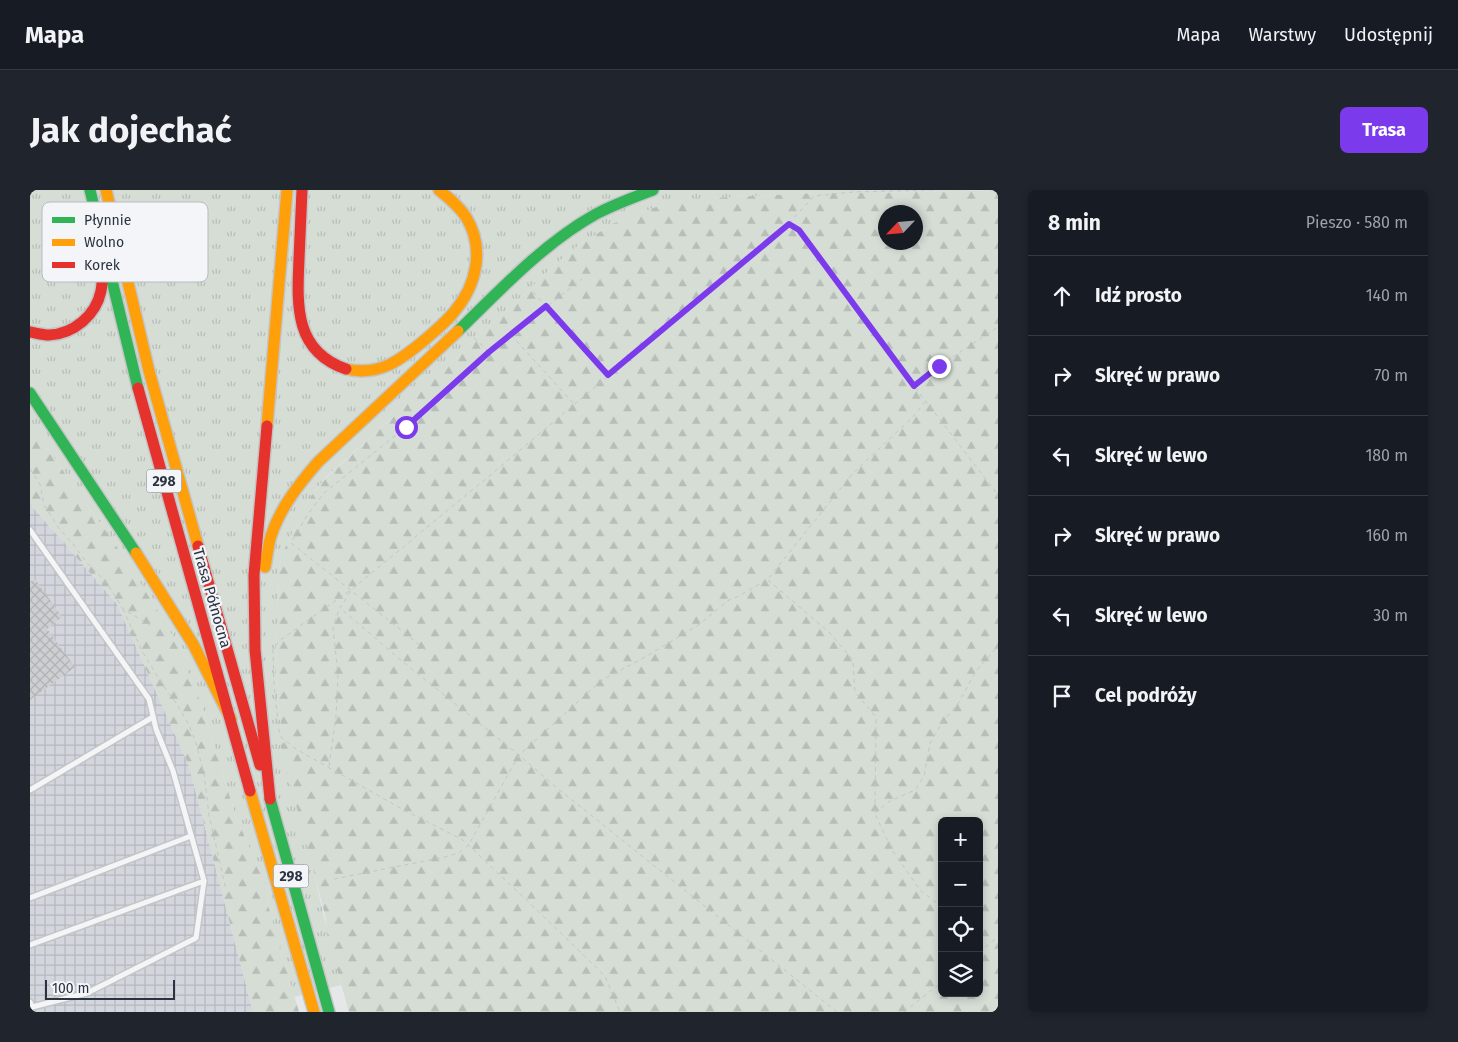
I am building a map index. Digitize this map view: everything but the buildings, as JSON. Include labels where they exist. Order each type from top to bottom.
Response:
[{"type":"main road","points":[[270,799],[255,650],[254,575],[287,190]]},
{"type":"main road","points":[[302,190],[298,294],[299,316],[304,331],[320,355],[338,367],[354,372],[367,372],[393,364],[414,350],[455,312],[470,289],[477,268],[478,248],[473,230],[455,202],[439,190]]},
{"type":"main road","points":[[254,617],[271,536],[285,506],[298,485],[318,462],[535,258],[576,226],[602,210],[635,195],[653,190]]},
{"type":"main road","points":[[30,332],[48,335],[64,333],[80,324],[92,314],[99,298],[100,282]]},
{"type":"main road","name":"Trasa Północna","points":[[112,282],[140,396],[314,1012]]},
{"type":"main road","name":"Trasa Północna","points":[[128,282],[164,428],[329,1012]]},
{"type":"main road","points":[[30,393],[154,578],[192,644],[230,720]]},
{"type":"lane","points":[[30,530],[149,699],[156,729],[173,771],[204,881],[196,938],[87,993],[32,1008],[30,1002]]},
{"type":"lane","points":[[30,790],[153,718]]},
{"type":"lane","points":[[30,898],[191,836]]},
{"type":"lane","points":[[30,945],[204,881]]},
{"type":"path","points":[[620,1012],[605,976],[462,840],[402,809],[296,749],[281,737],[274,684],[273,649],[279,641],[351,590],[789,224],[814,196],[854,192],[934,190]]},
{"type":"path","points":[[789,224],[799,230],[914,386],[998,495]]},
{"type":"path","points":[[426,650],[291,543],[308,514],[324,493],[406,427],[489,352],[582,279]]},
{"type":"path","points":[[532,292],[608,375]]},
{"type":"path","points":[[914,386],[939,366],[998,327]]},
{"type":"path","points":[[510,335],[574,404]]},
{"type":"path","points":[[474,338],[489,352]]},
{"type":"path","points":[[334,879],[445,857],[459,853],[468,846],[519,755],[602,680],[700,624],[727,601],[768,579],[853,473],[912,418],[926,401]]},
{"type":"path","points":[[30,469],[40,484],[44,505],[58,527],[86,563],[107,583],[123,609],[141,650],[188,723],[204,773],[209,815],[226,890]]},
{"type":"path","points":[[768,579],[830,633],[853,660],[855,692],[876,717],[875,814],[892,850],[920,890],[938,903]]},
{"type":"path","points":[[329,767],[336,717],[338,676],[334,628],[340,608],[351,590]]},
{"type":"path","points":[[340,608],[402,662],[519,755],[557,788],[837,1012]]},
{"type":"path","points":[[123,609],[150,625]]},
{"type":"path","points":[[875,814],[890,801],[915,790],[924,776],[930,743],[959,702],[976,671],[998,646]]},
{"type":"path","points":[[983,949],[998,937]]},
{"type":"path","points":[[904,1012],[938,985]]},
{"type":"shaded area","points":[[30,504],[117,604],[189,766],[253,1012],[30,1012]]},
{"type":"green space","points":[[30,190],[998,190],[817,193],[687,199],[656,207],[612,224],[575,248],[556,264],[404,407],[326,477],[311,496],[288,541],[278,570],[276,670],[278,707],[284,743],[281,744],[341,985],[294,997],[266,898],[270,896],[235,814],[201,703],[109,535],[30,422]]},
{"type":"green space","points":[[998,190],[998,1012],[349,1012],[327,934],[325,915],[280,744],[284,743],[278,707],[276,670],[278,570],[288,541],[311,496],[327,477],[556,264],[575,248],[612,224],[656,207],[687,199],[817,193]]},
{"type":"green space","points":[[30,422],[109,535],[173,636],[201,703],[235,814],[270,896],[266,898],[299,1012],[253,1012],[189,766],[117,604],[30,504]]},
{"type":"traffic: fast","points":[[90,190],[93,202]]},
{"type":"traffic: fast","points":[[458,331],[507,283],[559,239],[596,214],[653,190]]},
{"type":"traffic: fast","points":[[112,282],[138,388]]},
{"type":"traffic: fast","points":[[30,393],[136,553]]},
{"type":"traffic: fast","points":[[270,799],[329,1012]]},
{"type":"traffic: slow","points":[[106,190],[109,202]]},
{"type":"traffic: slow","points":[[267,426],[287,190]]},
{"type":"traffic: slow","points":[[346,369],[358,371],[380,368],[399,359],[438,329],[454,312],[468,290],[473,278],[477,254],[472,229],[460,209],[439,190]]},
{"type":"traffic: slow","points":[[128,282],[149,371],[198,546]]},
{"type":"traffic: slow","points":[[265,567],[271,536],[279,516],[311,470],[458,331]]},
{"type":"traffic: slow","points":[[136,553],[193,644],[231,719]]},
{"type":"traffic: slow","points":[[250,791],[314,1012]]},
{"type":"traffic: jam","points":[[302,190],[298,276],[299,309],[302,324],[316,351],[329,361],[346,369]]},
{"type":"traffic: jam","points":[[30,332],[47,335],[58,334],[75,327],[94,308],[101,291],[102,282]]},
{"type":"traffic: jam","points":[[138,388],[250,791]]},
{"type":"traffic: jam","points":[[267,426],[254,575],[255,650],[270,799]]},
{"type":"traffic: jam","points":[[198,546],[260,765]]},
{"type":"route","points":[[406,427],[489,352],[546,306],[608,375],[789,224],[799,230],[914,386],[939,366]]}]
